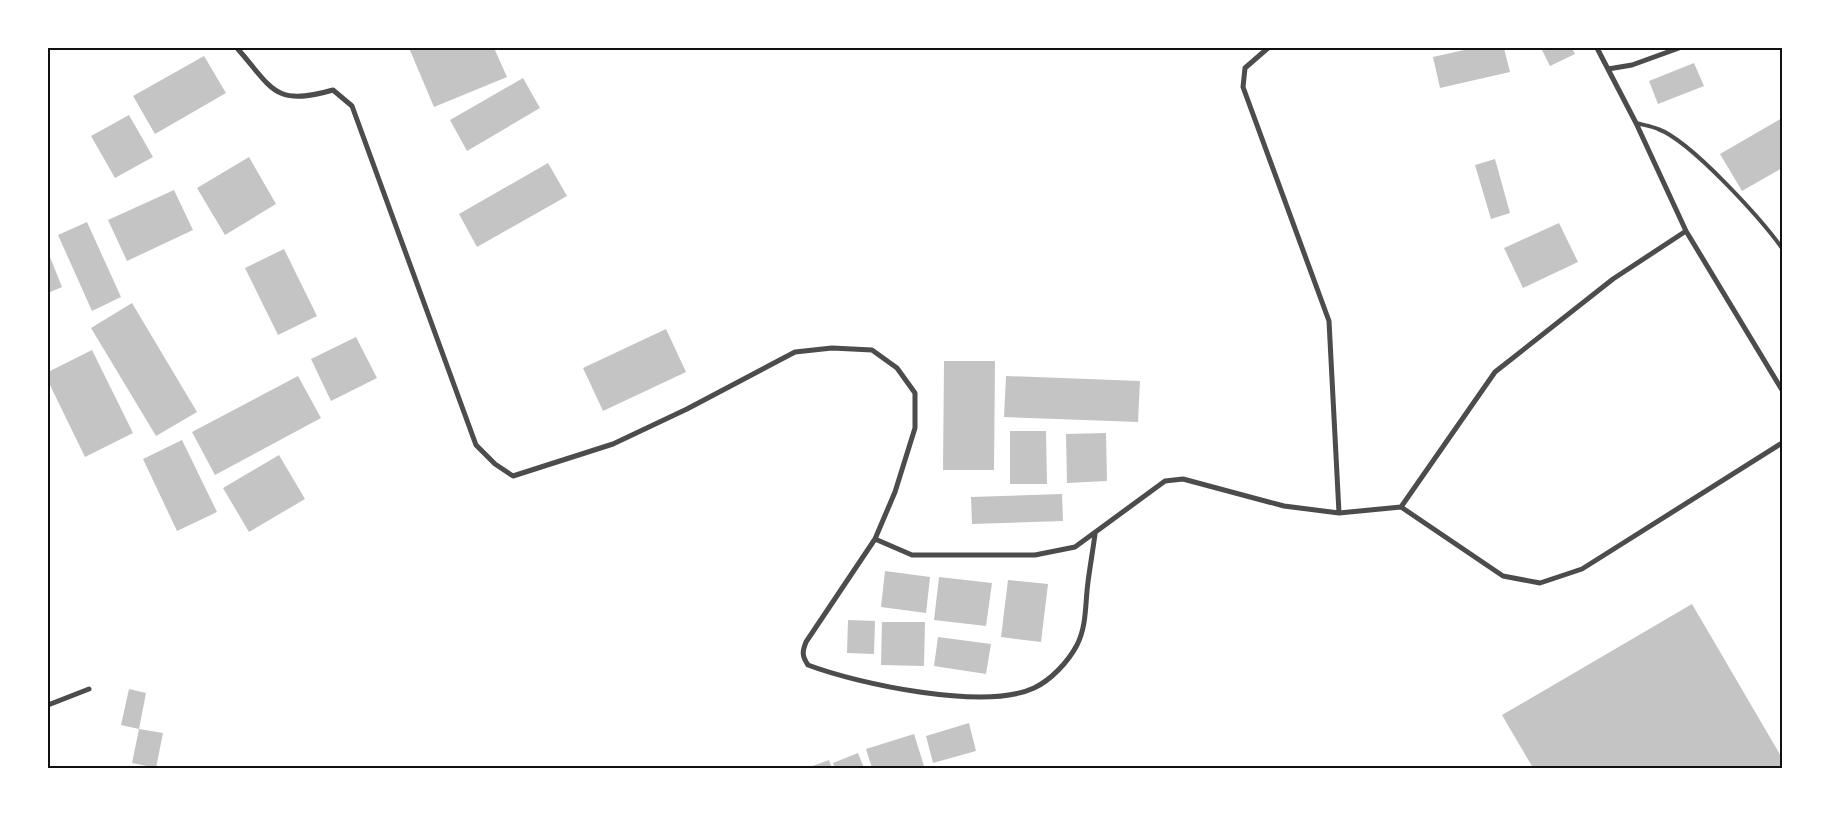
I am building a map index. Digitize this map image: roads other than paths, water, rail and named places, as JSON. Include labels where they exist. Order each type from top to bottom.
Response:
[{"type":"street","points":[[237,48],[275,91],[292,98],[311,96],[333,90],[352,106],[476,445],[495,464],[513,476],[613,444],[688,409],[795,352],[832,348],[872,350],[897,368],[915,393],[915,428],[895,492],[875,539],[806,642],[802,651],[803,659],[808,665],[874,685],[936,693],[998,697],[1034,688],[1050,677],[1067,661],[1083,631],[1095,534]]},
{"type":"street","points":[[1268,48],[1245,68],[1243,87],[1328,322],[1339,513]]},
{"type":"street","points":[[1597,48],[1636,123],[1686,231],[1782,390]]},
{"type":"street","points":[[1608,69],[1632,64],[1679,48]]},
{"type":"street","points":[[1401,507],[1495,372],[1613,279],[1686,231]]},
{"type":"street","points":[[875,539],[912,555],[1035,555],[1075,548],[1166,482],[1184,478],[1284,506],[1339,513],[1401,507],[1503,576],[1540,583],[1582,569],[1782,443]]},
{"type":"street","points":[[48,705],[90,689]]},
{"type":"lane","points":[[1636,123],[1659,129],[1684,145],[1766,225],[1782,248]]}]
